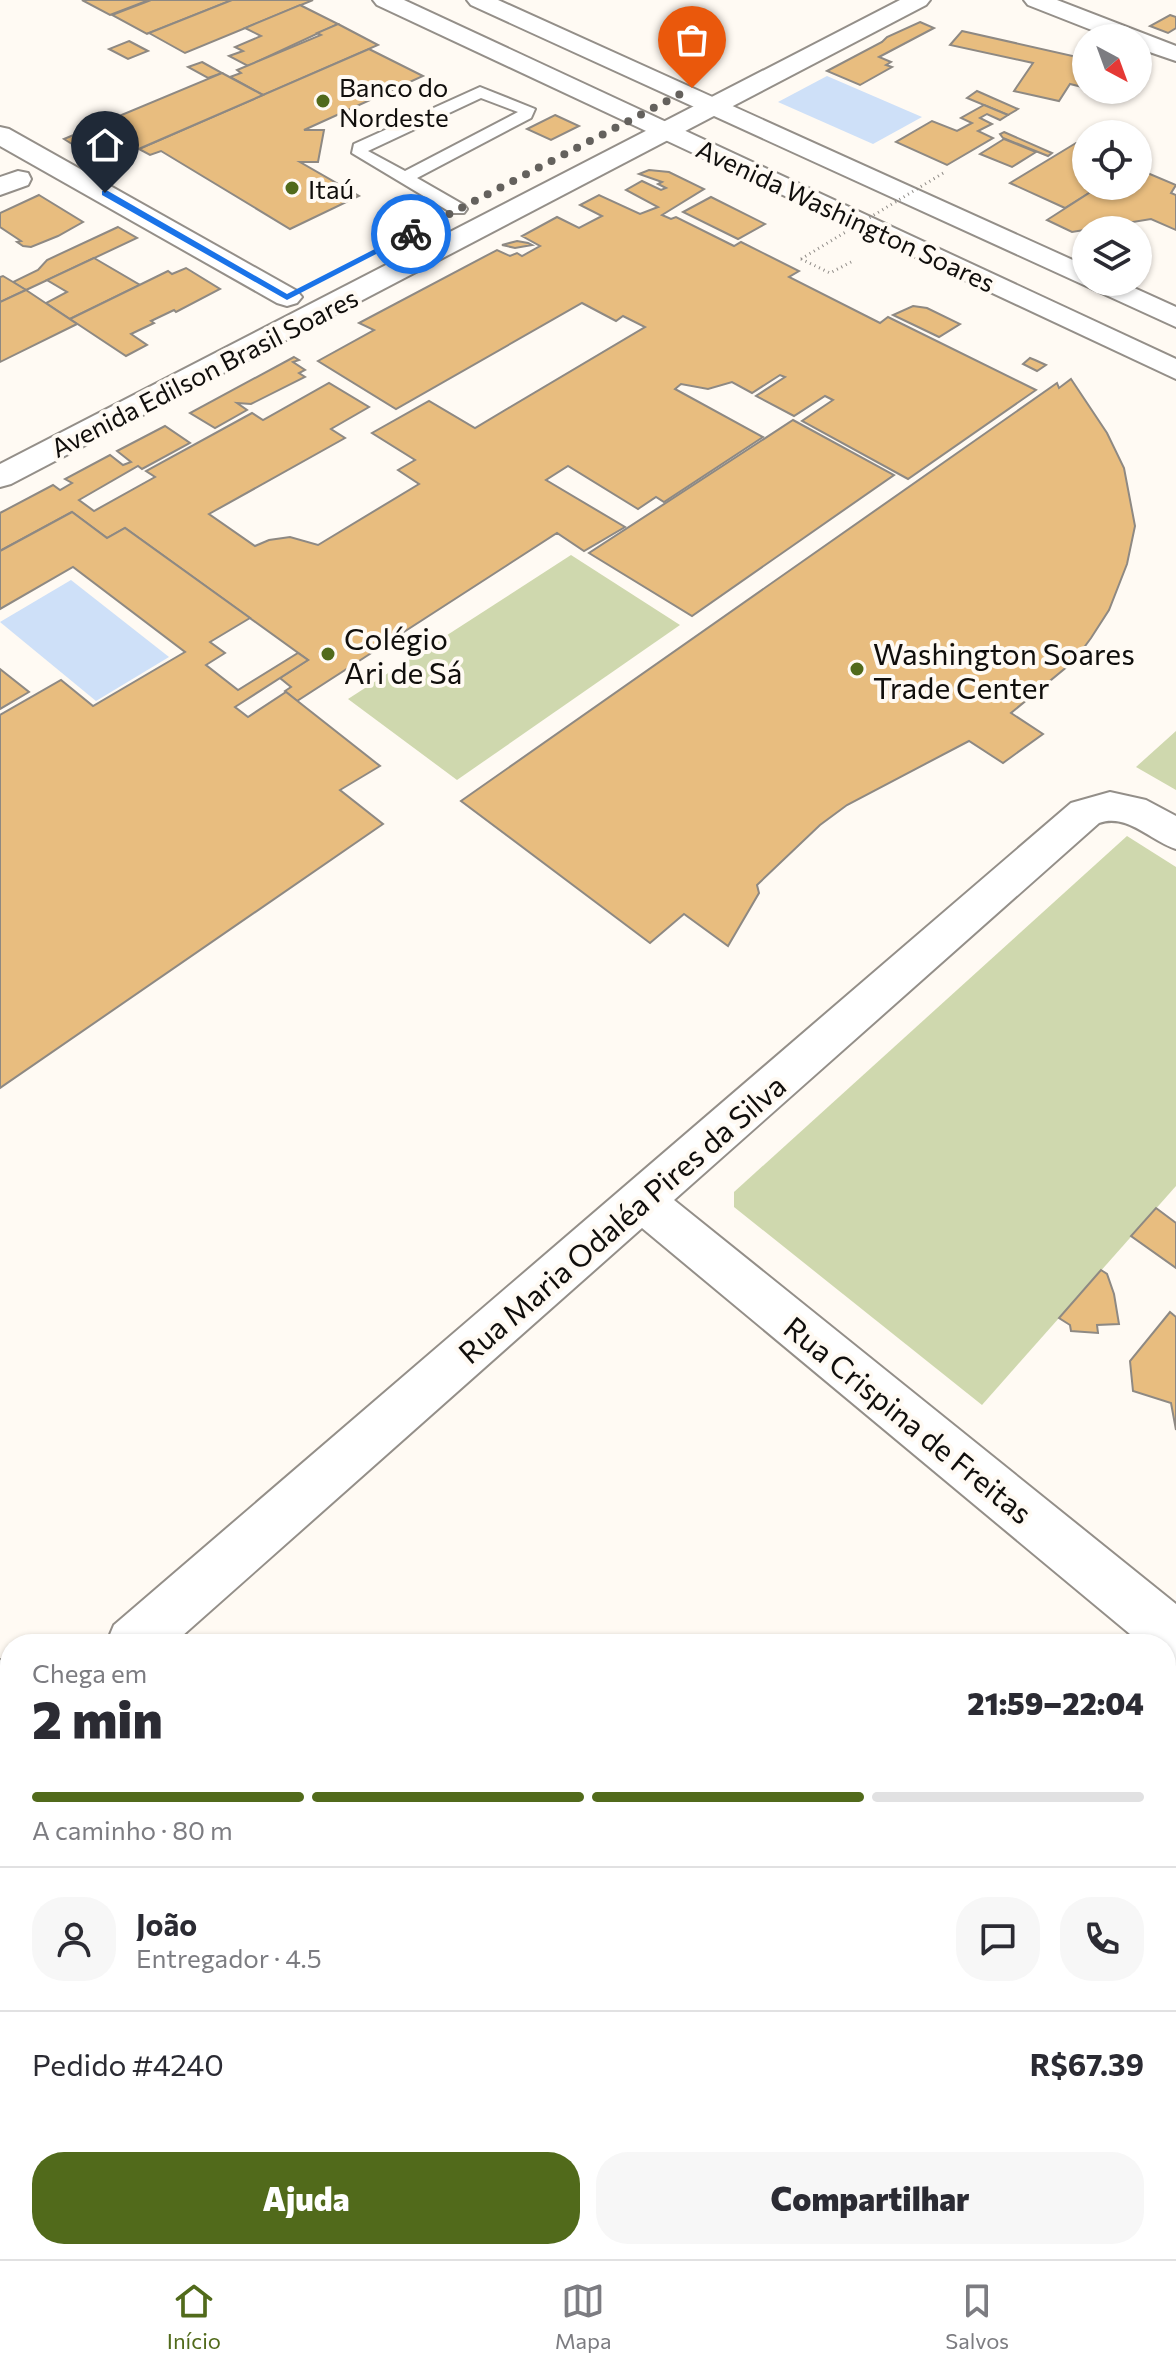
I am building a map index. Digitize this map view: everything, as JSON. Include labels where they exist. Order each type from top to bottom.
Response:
[{"type":"main road","name":"Avenida Washington Soares","points":[[385,0],[1176,370]]},
{"type":"main road","name":"Avenida Washington Soares","points":[[479,0],[1072,271]]},
{"type":"main road","name":"Avenida Edilson Brasil Soares","points":[[0,477],[918,0]]},
{"type":"main road","points":[[1036,0],[1098,24]]},
{"type":"main road","points":[[1152,45],[1176,54]]},
{"type":"main road","points":[[556,158],[710,79]]},
{"type":"main road","name":"Avenida Edilson Brasil Soares","points":[[0,135],[300,290],[55,416]]},
{"type":"main road","points":[[432,223],[486,194]]},
{"type":"main road","points":[[1128,296],[1176,318]]},
{"type":"main road","name":"Rua Maria Odaléa Pires da Silva","points":[[144,1634],[1085,813],[1101,805],[1115,804],[1141,813],[1176,835]]},
{"type":"main road","name":"Rua Crispina de Freitas","points":[[641,1200],[1171,1634]]},
{"type":"lane","points":[[405,178],[525,115],[527,109],[480,92],[360,148],[360,153],[458,209]]},
{"type":"path","points":[[846,256],[854,260],[830,273],[801,259],[945,172]]},
{"type":"green space","points":[[571,555],[680,625],[457,780],[348,699]]},
{"type":"green space","points":[[1176,731],[1176,790],[1136,767]]},
{"type":"green space","points":[[1127,836],[1176,867],[1176,1186],[982,1405],[734,1207],[734,1192]]},
{"type":"water","points":[[827,76],[922,117],[873,144],[778,102]]},
{"type":"water","points":[[71,580],[169,657],[96,701],[0,622]]},
{"type":"building","points":[[82,0],[149,0],[110,15]]},
{"type":"building","points":[[151,0],[232,0],[147,34],[112,15]]},
{"type":"building","points":[[232,0],[313,0],[185,53],[149,33]]},
{"type":"building","points":[[300,5],[338,24],[248,66],[229,56],[243,51],[235,47],[261,36],[245,28]]},
{"type":"building","points":[[1170,15],[1176,17],[1176,28],[1168,33],[1152,25]]},
{"type":"building","points":[[920,22],[934,28],[879,57],[891,62],[886,65],[892,67],[860,85],[827,71],[887,37]]},
{"type":"building","points":[[338,24],[378,45],[263,95],[230,77],[241,73],[237,70],[321,35],[317,33]]},
{"type":"building","points":[[962,31],[1072,56],[1072,84],[1059,101],[1014,91],[1033,63],[950,45]]},
{"type":"building","points":[[129,41],[148,51],[128,59],[109,49]]},
{"type":"building","points":[[369,49],[423,76],[304,130],[324,130],[318,162],[300,162],[359,196],[290,229],[161,151],[150,155],[139,149]]},
{"type":"building","points":[[202,62],[222,73],[208,78],[188,67]]},
{"type":"building","points":[[222,73],[263,95],[104,164],[64,139]]},
{"type":"building","points":[[977,91],[1018,109],[1008,115],[967,98]]},
{"type":"building","points":[[984,105],[1008,115],[1000,120],[987,114],[980,118],[992,124],[978,131],[993,138],[947,165],[896,142],[932,121],[957,131],[972,123],[961,118]]},
{"type":"building","points":[[555,115],[579,126],[551,140],[527,129]]},
{"type":"building","points":[[1004,132],[1052,153],[1048,156],[1003,138],[1000,134]]},
{"type":"building","points":[[1004,139],[1036,152],[1012,167],[980,154]]},
{"type":"building","points":[[1072,145],[1072,200],[1078,200],[1065,208],[1010,183]]},
{"type":"building","points":[[649,170],[669,172],[704,189],[662,215],[671,219],[676,217],[734,246],[741,242],[799,271],[789,277],[880,323],[888,317],[1036,390],[908,479],[802,421],[833,400],[825,396],[794,416],[756,396],[785,377],[780,375],[752,393],[732,382],[708,389],[681,384],[675,389],[763,437],[664,502],[656,497],[638,509],[568,466],[546,480],[625,527],[584,551],[557,533],[297,701],[285,691],[291,687],[280,678],[308,660],[125,528],[107,538],[72,512],[0,551],[0,513],[53,485],[60,490],[72,483],[65,479],[110,455],[123,465],[131,462],[117,451],[165,426],[190,443],[142,469],[138,466],[79,500],[94,511],[155,477],[146,471],[252,413],[263,420],[329,383],[369,407],[331,429],[345,438],[209,514],[255,546],[290,537],[318,545],[419,484],[398,470],[415,460],[372,433],[429,401],[475,428],[645,327],[623,316],[616,321],[582,303],[396,409],[318,361],[374,330],[359,323],[497,250],[510,256],[517,253],[522,256],[540,246],[522,236],[557,217],[579,228],[602,216],[580,205],[599,195],[640,214],[658,207],[626,190],[642,181],[661,190],[666,188],[658,184],[662,182],[639,174]]},
{"type":"building","points":[[1152,175],[1176,185],[1171,193],[1176,195],[1176,230],[1152,219],[1152,216],[1072,216],[1072,232],[1047,220],[1078,200],[1152,200]]},
{"type":"building","points":[[39,195],[83,222],[31,247],[23,246],[17,242],[21,241],[0,227],[0,213]]},
{"type":"building","points":[[711,197],[765,224],[738,239],[683,212]]},
{"type":"building","points":[[118,227],[137,238],[26,290],[13,282],[38,270],[47,260]]},
{"type":"building","points":[[517,241],[532,245],[515,248],[502,245]]},
{"type":"building","points":[[94,258],[140,285],[70,319],[46,303],[67,292],[47,280]]},
{"type":"building","points":[[186,268],[220,289],[151,321],[154,323],[131,334],[147,345],[126,356],[70,319],[168,271],[172,274]]},
{"type":"building","points":[[0,277],[26,290],[0,302]]},
{"type":"building","points":[[26,290],[77,324],[0,362],[0,302]]},
{"type":"building","points":[[913,306],[927,308],[960,324],[939,337],[893,315]]},
{"type":"building","points":[[294,357],[299,360],[293,362],[305,370],[299,373],[305,377],[251,404],[237,403],[247,410],[215,428],[190,413]]},
{"type":"building","points":[[1030,358],[1046,365],[1037,371],[1023,364]]},
{"type":"building","name":"Washington Soares Trade Center","points":[[1071,379],[1107,433],[1124,468],[1135,526],[1127,564],[1109,610],[1091,638],[1074,661],[1011,713],[1043,734],[1003,763],[969,741],[847,805],[820,825],[757,885],[759,893],[728,946],[684,914],[650,943],[461,801],[1057,383],[1059,388]]},
{"type":"building","points":[[793,420],[894,475],[692,616],[589,553]]},
{"type":"building","points":[[72,512],[107,538],[125,528],[250,618],[210,642],[225,653],[206,665],[238,690],[298,653],[308,660],[235,707],[248,717],[286,692],[380,766],[340,790],[383,824],[0,1088],[0,715],[61,680],[93,706],[185,652],[73,567],[0,609],[0,551]]},
{"type":"building","points":[[0,669],[29,692],[0,709]]},
{"type":"building","points":[[1156,1208],[1176,1223],[1176,1268],[1131,1236]]},
{"type":"building","points":[[1101,1270],[1107,1274],[1114,1294],[1119,1324],[1097,1325],[1098,1333],[1071,1331],[1070,1325],[1059,1318]]},
{"type":"building","points":[[1170,1312],[1176,1317],[1176,1430],[1171,1403],[1133,1391],[1130,1361]]},
{"type":"way so far","points":[[411,234],[692,88]]},
{"type":"place","name":"Banco do Nordeste","points":[[323,101]]},
{"type":"place","name":"Itaú","points":[[292,188]]},
{"type":"place","name":"Colégio Ari de Sá","points":[[328,654]]},
{"type":"place","name":"Washington Soares Trade Center","points":[[857,669]]},
{"type":"route","points":[[105,193],[287,297],[411,234]]}]
